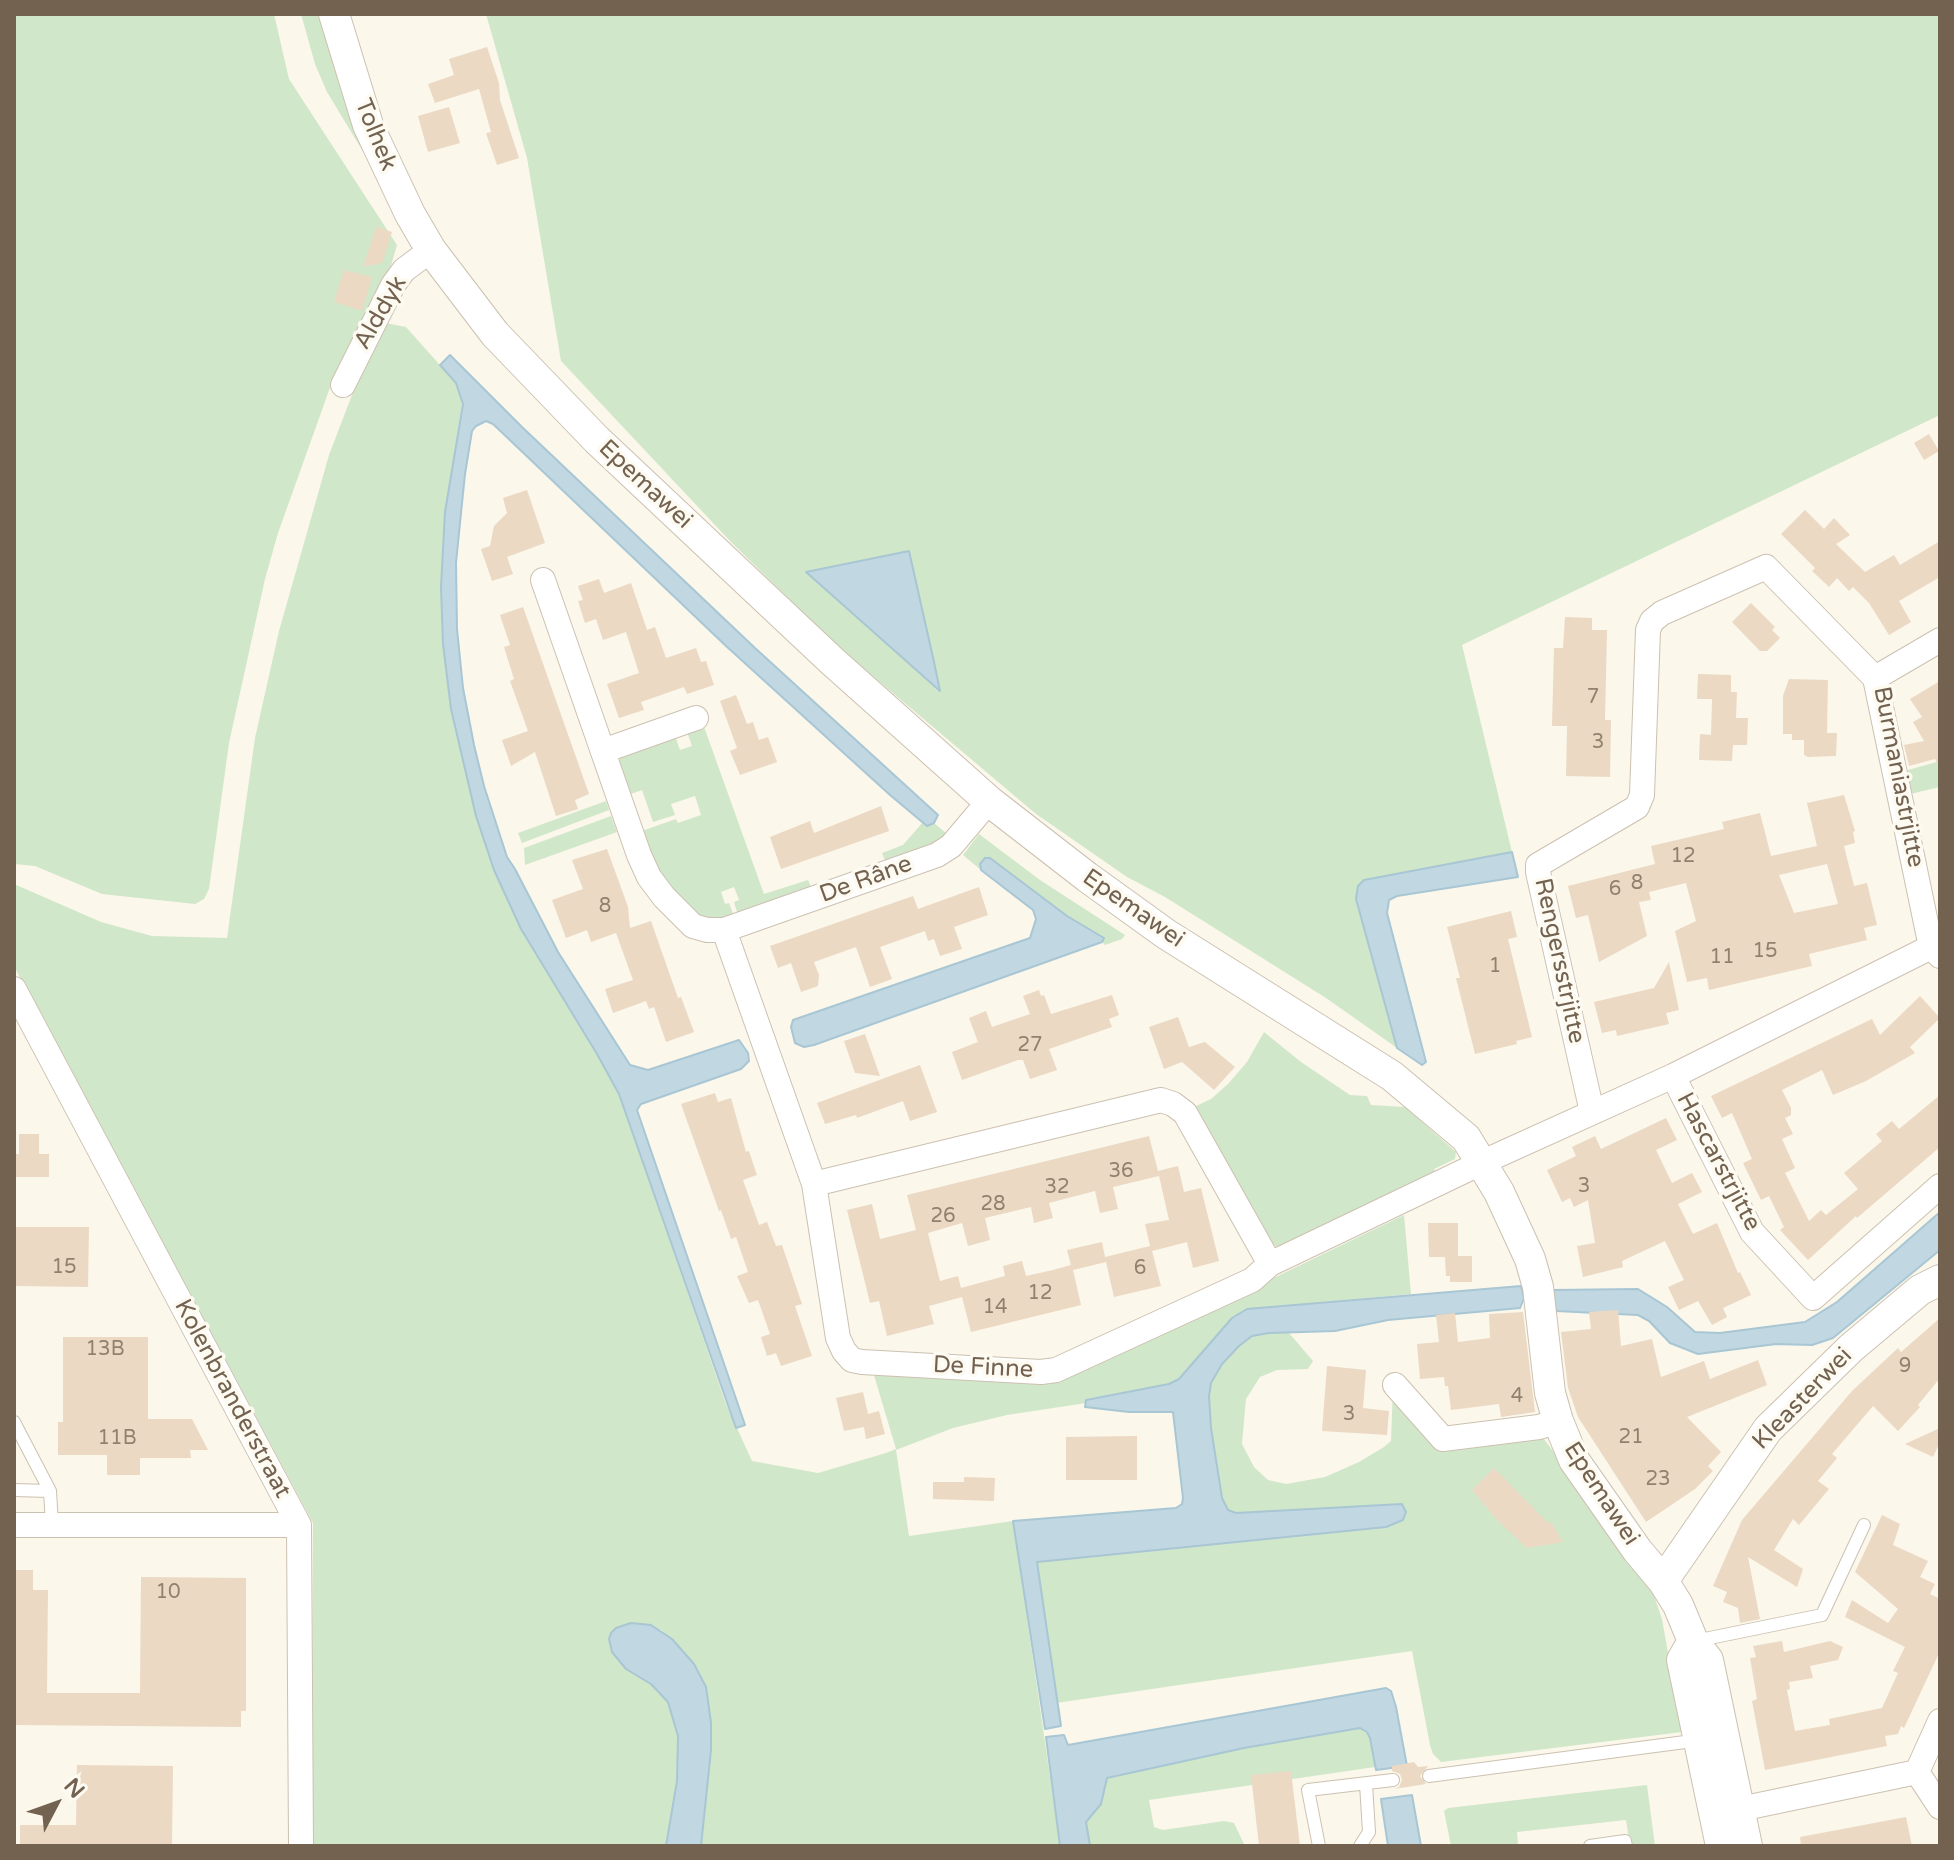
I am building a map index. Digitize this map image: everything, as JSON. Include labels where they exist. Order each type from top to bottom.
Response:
[{"type":"street","name":"Tolhek","points":[[334,14],[368,125],[410,214],[431,250]]},
{"type":"street","name":"Alddyk","points":[[343,385],[393,285],[404,270],[431,250]]},
{"type":"street","name":"Epemawei","points":[[431,250],[495,334],[597,440],[832,661],[989,801],[1166,934],[1392,1076],[1466,1138],[1483,1162],[1520,1235],[1538,1287],[1545,1364],[1558,1421],[1574,1460],[1637,1550],[1663,1581],[1678,1605],[1693,1641],[1708,1660],[1747,1846]]},
{"type":"street","name":"Rengersstrjitte","points":[[1592,1112],[1538,865],[1637,807],[1642,795],[1648,630],[1652,621],[1662,613],[1766,567],[1875,678]]},
{"type":"street","points":[[543,580],[649,877],[679,915],[693,926],[724,930]]},
{"type":"street","name":"Burmaniastrjitte","points":[[1936,952],[1875,678],[1940,640]]},
{"type":"street","points":[[603,751],[696,718]]},
{"type":"street","name":"De Râne","points":[[724,930],[937,855],[951,846],[989,801]]},
{"type":"street","name":"De Finne","points":[[724,930],[814,1184],[838,1338],[852,1360],[1041,1372],[1056,1370],[1252,1280],[1270,1264],[1483,1162]]},
{"type":"street","name":"Hascarstrjitte","points":[[1483,1162],[1936,952]]},
{"type":"street","name":"Kolenbranderstraat","points":[[14,989],[299,1525],[301,1846]]},
{"type":"street","name":"Hascarstrjitte","points":[[1673,1076],[1752,1232],[1813,1298],[1940,1186]]},
{"type":"street","points":[[814,1184],[1161,1100],[1185,1113],[1270,1264]]},
{"type":"street","name":"Kleasterwei","points":[[1663,1581],[1768,1429],[1851,1348],[1920,1290],[1940,1280]]},
{"type":"street","points":[[1395,1385],[1443,1439],[1539,1427],[1558,1421]]},
{"type":"street","points":[[14,1525],[299,1525]]},
{"type":"street","points":[[1693,1641],[1682,1660],[1721,1846]]},
{"type":"street","points":[[1917,1772],[1940,1721]]},
{"type":"street","points":[[1740,1809],[1917,1772]]},
{"type":"street","points":[[1917,1772],[1940,1807]]},
{"type":"lane","points":[[14,1422],[50,1491],[52,1525]]},
{"type":"lane","points":[[14,1490],[50,1491]]},
{"type":"lane","points":[[1693,1641],[1822,1615],[1864,1525]]},
{"type":"lane","points":[[1429,1776],[1700,1740]]},
{"type":"lane","points":[[1319,1846],[1308,1790],[1393,1780]]},
{"type":"lane","points":[[1360,1846],[1369,1832],[1366,1784]]},
{"type":"lane","points":[[1590,1846],[1625,1841],[1626,1846]]},
{"type":"green space","points":[[14,14],[274,14],[289,79],[397,245],[390,269],[332,382],[278,533],[229,743],[209,889],[204,899],[195,904],[102,894],[35,866],[14,864]]},
{"type":"green space","points":[[301,14],[323,14],[373,168],[327,92],[315,64]]},
{"type":"green space","points":[[486,14],[1940,14],[1940,415],[1462,645],[1512,852],[1364,880],[1358,886],[1356,899],[1397,1048],[1326,998],[1165,897],[1127,877],[1036,814],[836,645],[730,541],[561,361],[527,158]],"holes":[[[909,551],[939,689],[807,572]]]},
{"type":"green space","points":[[385,323],[406,327],[456,383],[463,397],[445,512],[441,587],[443,644],[451,709],[479,826],[521,929],[619,1094],[726,1404],[752,1461],[818,1473],[896,1449],[873,1372],[1058,1382],[1404,1215],[1411,1294],[1247,1309],[1179,1378],[1169,1384],[953,1428],[896,1450],[909,1536],[1013,1521],[1060,1846],[701,1846],[711,1750],[706,1687],[694,1664],[661,1630],[623,1625],[611,1633],[612,1652],[626,1669],[651,1684],[669,1702],[678,1736],[677,1781],[666,1846],[312,1846],[313,1523],[14,966],[14,884],[101,922],[152,936],[227,938],[255,738],[279,631],[329,455],[360,374]]},
{"type":"green space","points":[[703,724],[764,894],[808,880],[812,889],[738,915],[734,902],[739,900],[734,887],[721,892],[734,916],[707,923],[663,883],[639,832],[676,819],[678,823],[701,815],[695,796],[671,804],[675,815],[653,822],[642,790],[628,795],[618,763],[622,755],[675,736],[680,750],[692,746],[687,732]]},
{"type":"green space","points":[[1940,761],[1940,787],[1906,795],[1901,772]]},
{"type":"green space","points":[[606,801],[609,810],[522,843],[518,833]]},
{"type":"green space","points":[[611,816],[617,832],[525,865],[524,848]]},
{"type":"green space","points":[[923,822],[927,826],[934,823],[947,834],[939,842],[886,863],[882,853],[903,845]]},
{"type":"green space","points":[[979,834],[1040,880],[1125,935],[1105,945],[1102,942],[1104,938],[1067,916],[990,858],[981,864],[981,870],[963,855]]},
{"type":"green space","points":[[1264,1032],[1350,1095],[1367,1096],[1371,1105],[1405,1107],[1456,1152],[1455,1159],[1434,1169],[1438,1174],[1281,1248],[1271,1244],[1192,1108],[1211,1099],[1228,1084],[1247,1062]]},
{"type":"green space","points":[[1289,1333],[1313,1361],[1308,1369],[1277,1370],[1260,1377],[1246,1399],[1242,1444],[1254,1467],[1268,1480],[1286,1484],[1325,1477],[1384,1447],[1391,1441],[1393,1387],[1454,1447],[1541,1435],[1620,1541],[1652,1590],[1662,1619],[1682,1732],[1441,1762],[1430,1745],[1412,1651],[1056,1703],[1037,1562],[1386,1527],[1402,1504],[1236,1513],[1228,1510],[1222,1499],[1211,1428],[1211,1383],[1222,1364],[1239,1346],[1252,1336]]},
{"type":"green space","points":[[1361,1728],[1370,1738],[1375,1767],[1149,1800],[1154,1827],[1163,1830],[1224,1821],[1234,1823],[1245,1846],[1090,1846],[1085,1822],[1101,1804],[1106,1779],[1244,1748]]},
{"type":"green space","points":[[1647,1785],[1655,1846],[1630,1846],[1626,1820],[1517,1832],[1518,1846],[1451,1846],[1444,1811],[1448,1808]]},
{"type":"water","points":[[450,355],[755,648],[938,815],[934,823],[927,826],[890,795],[726,646],[493,424],[486,421],[476,426],[472,431],[465,474],[456,563],[457,629],[463,688],[474,745],[507,857],[558,952],[630,1065],[648,1070],[739,1040],[748,1053],[749,1061],[741,1069],[641,1104],[637,1110],[745,1425],[736,1428],[619,1094],[521,929],[494,870],[476,816],[451,709],[443,644],[441,587],[445,512],[463,404],[456,383],[440,365]]},
{"type":"water","points":[[909,551],[934,662],[940,691],[806,572]]},
{"type":"water","points":[[1512,852],[1518,877],[1397,896],[1389,900],[1387,913],[1426,1062],[1422,1065],[1397,1048],[1356,899],[1358,886],[1364,880]]},
{"type":"water","points":[[985,858],[990,858],[1067,916],[1104,938],[1102,942],[814,1045],[804,1047],[795,1043],[791,1027],[793,1020],[1030,938],[1036,919],[1033,910],[981,870],[980,864]]},
{"type":"water","points":[[1940,1212],[1940,1250],[1833,1338],[1812,1345],[1776,1344],[1698,1354],[1670,1343],[1649,1321],[1638,1315],[1556,1311],[1553,1290],[1638,1289],[1667,1307],[1695,1332],[1720,1333],[1805,1322],[1837,1302]]},
{"type":"water","points":[[1521,1286],[1524,1298],[1520,1308],[1388,1320],[1335,1331],[1269,1333],[1252,1336],[1239,1346],[1222,1364],[1211,1383],[1209,1396],[1222,1498],[1228,1510],[1236,1513],[1402,1504],[1406,1512],[1403,1520],[1386,1527],[1037,1562],[1061,1726],[1045,1729],[1013,1521],[1176,1508],[1182,1504],[1183,1498],[1173,1412],[1129,1412],[1085,1407],[1086,1400],[1169,1384],[1179,1379],[1232,1318],[1247,1309]]},
{"type":"water","points":[[631,1623],[651,1625],[672,1639],[694,1664],[706,1687],[711,1750],[701,1846],[666,1846],[677,1781],[678,1736],[668,1702],[651,1684],[626,1669],[612,1652],[611,1633]]},
{"type":"water","points":[[1386,1688],[1391,1691],[1396,1707],[1407,1766],[1376,1770],[1370,1738],[1360,1728],[1244,1748],[1107,1778],[1101,1804],[1086,1822],[1090,1846],[1060,1846],[1046,1737],[1064,1735],[1068,1745]]},
{"type":"water","points":[[1412,1795],[1421,1846],[1388,1846],[1381,1799]]},
{"type":"building","points":[[487,47],[519,158],[497,165],[486,133],[491,132],[479,89],[435,103],[428,84],[454,75],[449,59]]},
{"type":"building","points":[[449,107],[460,143],[428,152],[418,116]]},
{"type":"building","points":[[376,227],[392,232],[382,263],[363,267]]},
{"type":"building","points":[[344,270],[372,277],[362,311],[334,302]]},
{"type":"building","points":[[1929,434],[1939,451],[1924,460],[1914,443]]},
{"type":"building","points":[[527,490],[545,543],[507,557],[513,574],[492,581],[481,549],[490,546],[494,526],[507,513],[503,498]]},
{"type":"building","points":[[1805,510],[1824,529],[1834,518],[1850,535],[1836,544],[1865,572],[1894,555],[1900,565],[1940,541],[1940,577],[1899,601],[1911,622],[1889,635],[1869,603],[1853,587],[1849,591],[1837,578],[1829,587],[1812,571],[1815,568],[1781,534]]},
{"type":"building","points":[[599,579],[604,593],[631,583],[647,630],[655,627],[666,658],[696,648],[701,662],[706,661],[714,685],[687,694],[684,687],[641,702],[644,710],[619,718],[607,684],[639,673],[626,632],[603,640],[596,619],[585,623],[578,601],[583,600],[578,586]]},
{"type":"building","points":[[1751,603],[1775,627],[1772,630],[1780,638],[1767,651],[1760,651],[1732,622]]},
{"type":"building","points":[[523,607],[589,794],[575,800],[578,809],[556,816],[535,752],[511,766],[502,740],[528,731],[510,681],[514,679],[504,647],[510,645],[500,615]]},
{"type":"building","points":[[1565,617],[1592,618],[1592,630],[1607,630],[1605,720],[1611,720],[1610,777],[1566,776],[1567,726],[1552,726],[1554,648],[1563,648]]},
{"type":"building","points":[[1698,674],[1731,675],[1731,692],[1737,692],[1736,718],[1748,718],[1747,745],[1733,745],[1732,761],[1699,760],[1700,734],[1711,735],[1712,699],[1697,699]]},
{"type":"building","points":[[1789,679],[1828,680],[1827,733],[1837,733],[1836,756],[1808,757],[1804,755],[1804,740],[1792,740],[1792,734],[1783,734],[1783,696]]},
{"type":"building","points":[[1940,681],[1940,768],[1935,759],[1909,766],[1904,745],[1924,741],[1913,722],[1922,717],[1910,699]]},
{"type":"building","points":[[736,695],[747,724],[753,722],[759,740],[768,737],[777,762],[740,775],[730,751],[737,748],[720,701]]},
{"type":"building","points":[[1844,795],[1855,831],[1855,843],[1844,846],[1854,886],[1867,883],[1877,925],[1864,928],[1867,940],[1809,954],[1812,966],[1709,990],[1707,978],[1687,982],[1675,931],[1696,921],[1686,883],[1649,892],[1651,900],[1639,902],[1647,936],[1599,962],[1588,915],[1576,918],[1568,886],[1655,864],[1651,846],[1724,829],[1722,822],[1760,813],[1771,856],[1817,846],[1807,803]],"holes":[[[1827,864],[1838,904],[1794,913],[1779,875]]]},
{"type":"building","points":[[881,806],[889,831],[781,869],[770,837],[810,821],[814,833]]},
{"type":"building","points":[[607,849],[628,907],[630,928],[651,921],[678,998],[681,997],[694,1032],[666,1042],[654,1007],[649,1009],[646,1001],[613,1013],[605,989],[633,980],[616,933],[591,942],[587,930],[566,938],[552,900],[583,889],[572,860]]},
{"type":"building","points":[[979,887],[988,915],[954,927],[962,949],[940,956],[934,939],[928,941],[925,931],[880,947],[892,979],[870,987],[856,947],[814,962],[819,975],[818,986],[801,992],[791,963],[778,968],[770,946],[913,896],[918,909]]},
{"type":"building","points":[[1511,911],[1517,937],[1508,939],[1532,1037],[1516,1041],[1517,1044],[1475,1054],[1447,927]]},
{"type":"building","points":[[1669,962],[1679,1010],[1666,1013],[1669,1024],[1617,1036],[1616,1030],[1602,1033],[1594,1002],[1654,988]]},
{"type":"building","points":[[1039,990],[1051,1014],[1112,995],[1119,1015],[1109,1019],[1112,1027],[1049,1049],[1057,1070],[1030,1079],[1023,1060],[1018,1060],[962,1080],[952,1052],[978,1042],[969,1018],[986,1011],[992,1027],[1030,1014],[1023,996]]},
{"type":"building","points":[[1920,996],[1940,1018],[1910,1047],[1915,1053],[1866,1081],[1833,1095],[1822,1070],[1782,1090],[1791,1108],[1791,1115],[1785,1118],[1793,1134],[1782,1139],[1795,1168],[1785,1173],[1809,1221],[1821,1210],[1826,1215],[1858,1189],[1844,1173],[1882,1141],[1876,1134],[1892,1121],[1899,1129],[1940,1095],[1940,1147],[1808,1260],[1780,1230],[1784,1227],[1769,1196],[1761,1200],[1743,1163],[1752,1159],[1732,1113],[1722,1118],[1711,1096],[1872,1019],[1880,1035]]},
{"type":"building","points":[[1178,1017],[1189,1047],[1205,1042],[1235,1067],[1214,1090],[1182,1062],[1164,1069],[1149,1027]]},
{"type":"building","points":[[865,1034],[880,1076],[855,1073],[844,1041]]},
{"type":"building","points":[[920,1065],[937,1112],[910,1121],[903,1101],[857,1118],[856,1115],[825,1124],[817,1103]]},
{"type":"building","points":[[715,1093],[718,1102],[731,1098],[746,1152],[749,1151],[757,1175],[743,1180],[759,1225],[767,1222],[776,1246],[782,1245],[802,1304],[795,1306],[812,1356],[781,1366],[776,1353],[767,1356],[761,1337],[770,1334],[758,1300],[749,1303],[737,1276],[748,1272],[736,1237],[731,1239],[719,1211],[681,1104]]},
{"type":"building","points":[[1666,1118],[1677,1140],[1656,1150],[1672,1183],[1692,1173],[1702,1192],[1678,1204],[1693,1234],[1717,1223],[1751,1295],[1723,1308],[1727,1317],[1712,1325],[1698,1301],[1679,1310],[1668,1287],[1684,1280],[1665,1241],[1622,1261],[1623,1267],[1583,1277],[1577,1246],[1595,1243],[1588,1200],[1574,1207],[1570,1198],[1562,1202],[1547,1170],[1576,1156],[1572,1147],[1595,1136],[1601,1149]]},
{"type":"building","points":[[19,1134],[39,1134],[39,1154],[49,1154],[49,1177],[14,1177],[14,1154],[19,1154]]},
{"type":"building","points":[[1149,1136],[1158,1171],[1178,1166],[1184,1192],[1201,1188],[1219,1261],[1193,1268],[1187,1242],[1152,1251],[1161,1286],[1114,1297],[1106,1262],[1073,1270],[1081,1305],[971,1332],[962,1297],[929,1306],[934,1324],[887,1336],[879,1301],[870,1303],[847,1210],[872,1204],[880,1239],[916,1230],[907,1195]],"holes":[[[1159,1176],[1169,1220],[1145,1224],[1150,1246],[1105,1257],[1102,1242],[1067,1250],[1071,1265],[1026,1276],[1022,1261],[1003,1266],[1005,1276],[961,1288],[958,1276],[940,1281],[928,1233],[962,1223],[968,1246],[990,1240],[985,1218],[1031,1207],[1034,1223],[1053,1218],[1049,1203],[1095,1191],[1100,1213],[1118,1209],[1113,1187]]]},
{"type":"building","points":[[1428,1223],[1458,1223],[1458,1256],[1472,1256],[1472,1282],[1450,1282],[1450,1276],[1446,1276],[1445,1257],[1429,1257]]},
{"type":"building","points":[[14,1227],[89,1227],[88,1287],[14,1286]]},
{"type":"building","points":[[1618,1310],[1621,1346],[1652,1339],[1661,1377],[1704,1361],[1710,1379],[1758,1360],[1767,1385],[1687,1417],[1721,1452],[1708,1466],[1713,1471],[1695,1489],[1646,1522],[1578,1417],[1568,1388],[1561,1332],[1591,1329],[1589,1312]]},
{"type":"building","points":[[1523,1312],[1535,1412],[1501,1417],[1499,1404],[1451,1410],[1444,1377],[1420,1379],[1417,1344],[1439,1342],[1436,1315],[1455,1313],[1458,1342],[1490,1338],[1489,1314]]},
{"type":"building","points":[[1940,1318],[1940,1378],[1898,1431],[1873,1406],[1832,1454],[1837,1458],[1818,1481],[1829,1489],[1799,1525],[1793,1519],[1774,1550],[1803,1569],[1797,1587],[1748,1557],[1760,1619],[1740,1623],[1738,1608],[1723,1602],[1727,1592],[1713,1586],[1742,1520],[1852,1391],[1898,1348],[1901,1352]]},
{"type":"building","points":[[63,1337],[148,1337],[148,1419],[192,1419],[208,1450],[190,1450],[191,1458],[140,1458],[140,1475],[107,1475],[107,1455],[58,1455],[58,1422],[63,1422]]},
{"type":"building","points":[[1327,1366],[1366,1370],[1363,1408],[1389,1411],[1387,1435],[1322,1431]]},
{"type":"building","points":[[863,1392],[868,1414],[879,1411],[885,1434],[866,1439],[864,1427],[844,1431],[836,1398]]},
{"type":"building","points":[[1940,1428],[1940,1442],[1933,1457],[1905,1444]]},
{"type":"building","points":[[1137,1436],[1137,1480],[1066,1480],[1066,1437]]},
{"type":"building","points":[[1494,1468],[1549,1524],[1551,1522],[1563,1542],[1527,1548],[1498,1521],[1472,1490]]},
{"type":"building","points":[[964,1477],[995,1478],[994,1501],[933,1499],[933,1482],[964,1482]]},
{"type":"building","points":[[1882,1515],[1900,1524],[1893,1545],[1928,1561],[1920,1577],[1935,1584],[1930,1594],[1940,1599],[1940,1651],[1904,1728],[1901,1726],[1898,1734],[1885,1736],[1887,1746],[1765,1770],[1752,1701],[1757,1699],[1750,1658],[1756,1657],[1753,1646],[1782,1641],[1784,1652],[1830,1641],[1843,1647],[1838,1660],[1810,1666],[1813,1678],[1789,1682],[1790,1689],[1787,1690],[1795,1731],[1830,1725],[1829,1719],[1882,1708],[1898,1673],[1893,1671],[1905,1647],[1845,1617],[1852,1600],[1888,1623],[1898,1609],[1855,1572]]},
{"type":"building","points":[[14,1570],[33,1570],[33,1590],[48,1590],[47,1693],[140,1693],[141,1577],[246,1578],[246,1711],[241,1711],[241,1727],[14,1725]]},
{"type":"building","points":[[1414,1762],[1418,1767],[1428,1766],[1420,1776],[1426,1784],[1394,1789],[1399,1787],[1402,1780],[1400,1774],[1392,1771],[1392,1766]]},
{"type":"building","points":[[77,1765],[173,1766],[172,1846],[20,1846],[20,1825],[76,1825]]},
{"type":"building","points":[[1291,1771],[1300,1846],[1259,1846],[1251,1775]]},
{"type":"building","points":[[1906,1817],[1912,1846],[1801,1846],[1800,1837]]}]
